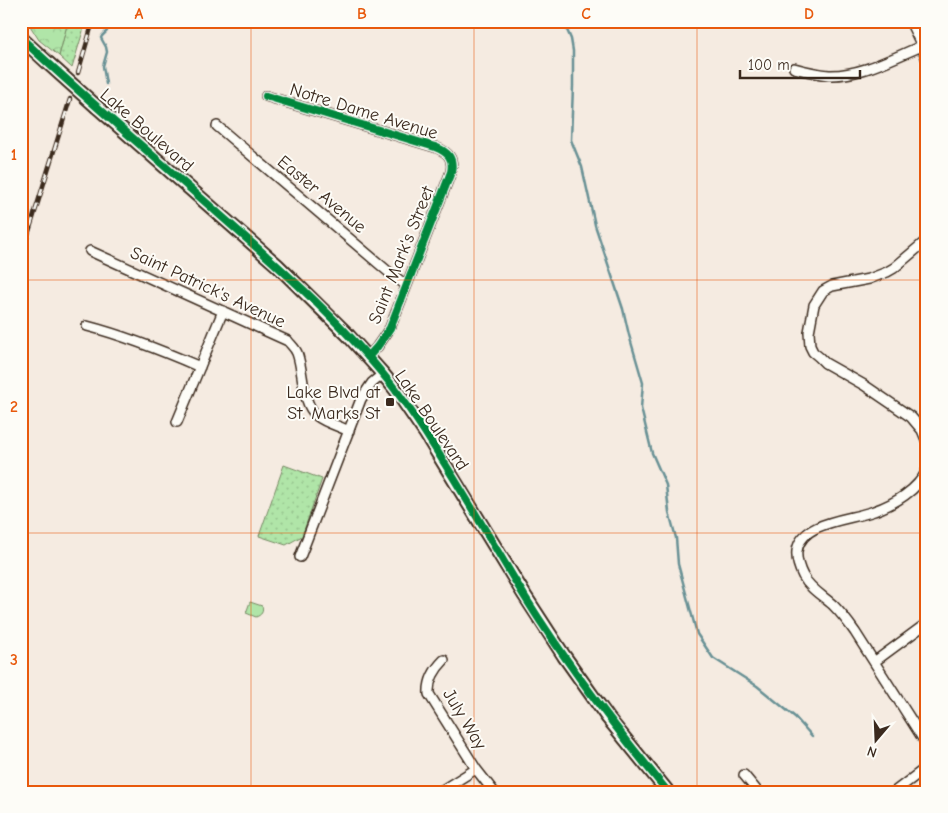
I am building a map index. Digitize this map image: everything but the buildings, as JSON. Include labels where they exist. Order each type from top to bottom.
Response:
[{"type":"main road","name":"Lake Boulevard","points":[[21,38],[277,265],[368,357],[396,390],[426,434],[564,656],[605,714],[668,792]]},
{"type":"street","points":[[910,21],[927,60]]},
{"type":"street","points":[[794,68],[827,75],[847,74],[866,69],[922,46]]},
{"type":"street","name":"Notre Dame Avenue","points":[[266,96],[435,147],[445,152],[451,159]]},
{"type":"street","name":"Easter Avenue","points":[[217,126],[383,268],[406,285]]},
{"type":"street","name":"Saint Mark's Street","points":[[368,357],[388,332],[450,172],[451,159]]},
{"type":"street","points":[[927,240],[887,272],[869,279],[832,286],[823,291],[814,305],[809,332],[810,346],[819,358],[864,384],[911,417],[922,430],[927,442]]},
{"type":"street","name":"Saint Patrick's Avenue","points":[[90,251],[288,341],[298,355],[310,407],[320,418],[349,431]]},
{"type":"street","points":[[177,422],[223,311]]},
{"type":"street","points":[[87,326],[140,342],[200,367]]},
{"type":"street","points":[[300,557],[361,400],[372,382],[382,374]]},
{"type":"street","points":[[927,470],[922,480],[888,505],[874,512],[818,526],[807,533],[801,540],[797,552],[797,562],[804,578],[816,592],[845,617],[927,745]]},
{"type":"street","points":[[874,662],[927,622]]},
{"type":"street","name":"July Way","points":[[444,660],[433,675],[429,686],[429,694],[476,769],[494,792]]},
{"type":"street","points":[[894,792],[927,767]]},
{"type":"street","points":[[439,792],[476,769]]},
{"type":"street","points":[[744,775],[758,792]]},
{"type":"green space","points":[[27,21],[68,21],[59,56],[39,40]]},
{"type":"green space","points":[[68,21],[86,21],[72,68],[59,56]]},
{"type":"green space","points":[[284,465],[322,479],[302,536],[286,545],[259,536]]},
{"type":"green space","points":[[250,602],[263,608],[262,612],[256,617],[246,613]]},
{"type":"waterway","points":[[106,84],[103,66],[107,52],[101,38],[107,31],[110,21]]},
{"type":"waterway","points":[[563,21],[571,39],[573,51],[571,140],[582,167],[595,225],[623,309],[643,383],[641,408],[652,453],[666,485],[669,512],[676,538],[678,564],[697,634],[713,658],[757,686],[795,717],[812,736]]},
{"type":"railway","points":[[78,73],[93,21]]},
{"type":"railway","points":[[21,257],[70,99]]},
{"type":"cycle path","points":[[21,38],[284,272],[364,352],[401,397],[426,434],[558,648],[611,721],[668,792]]},
{"type":"cycle path","points":[[266,96],[435,147],[447,153],[451,159],[451,172],[390,328],[368,357]]},
{"type":"place","name":"Lake Blvd at St. Marks St","points":[[390,402]]}]
